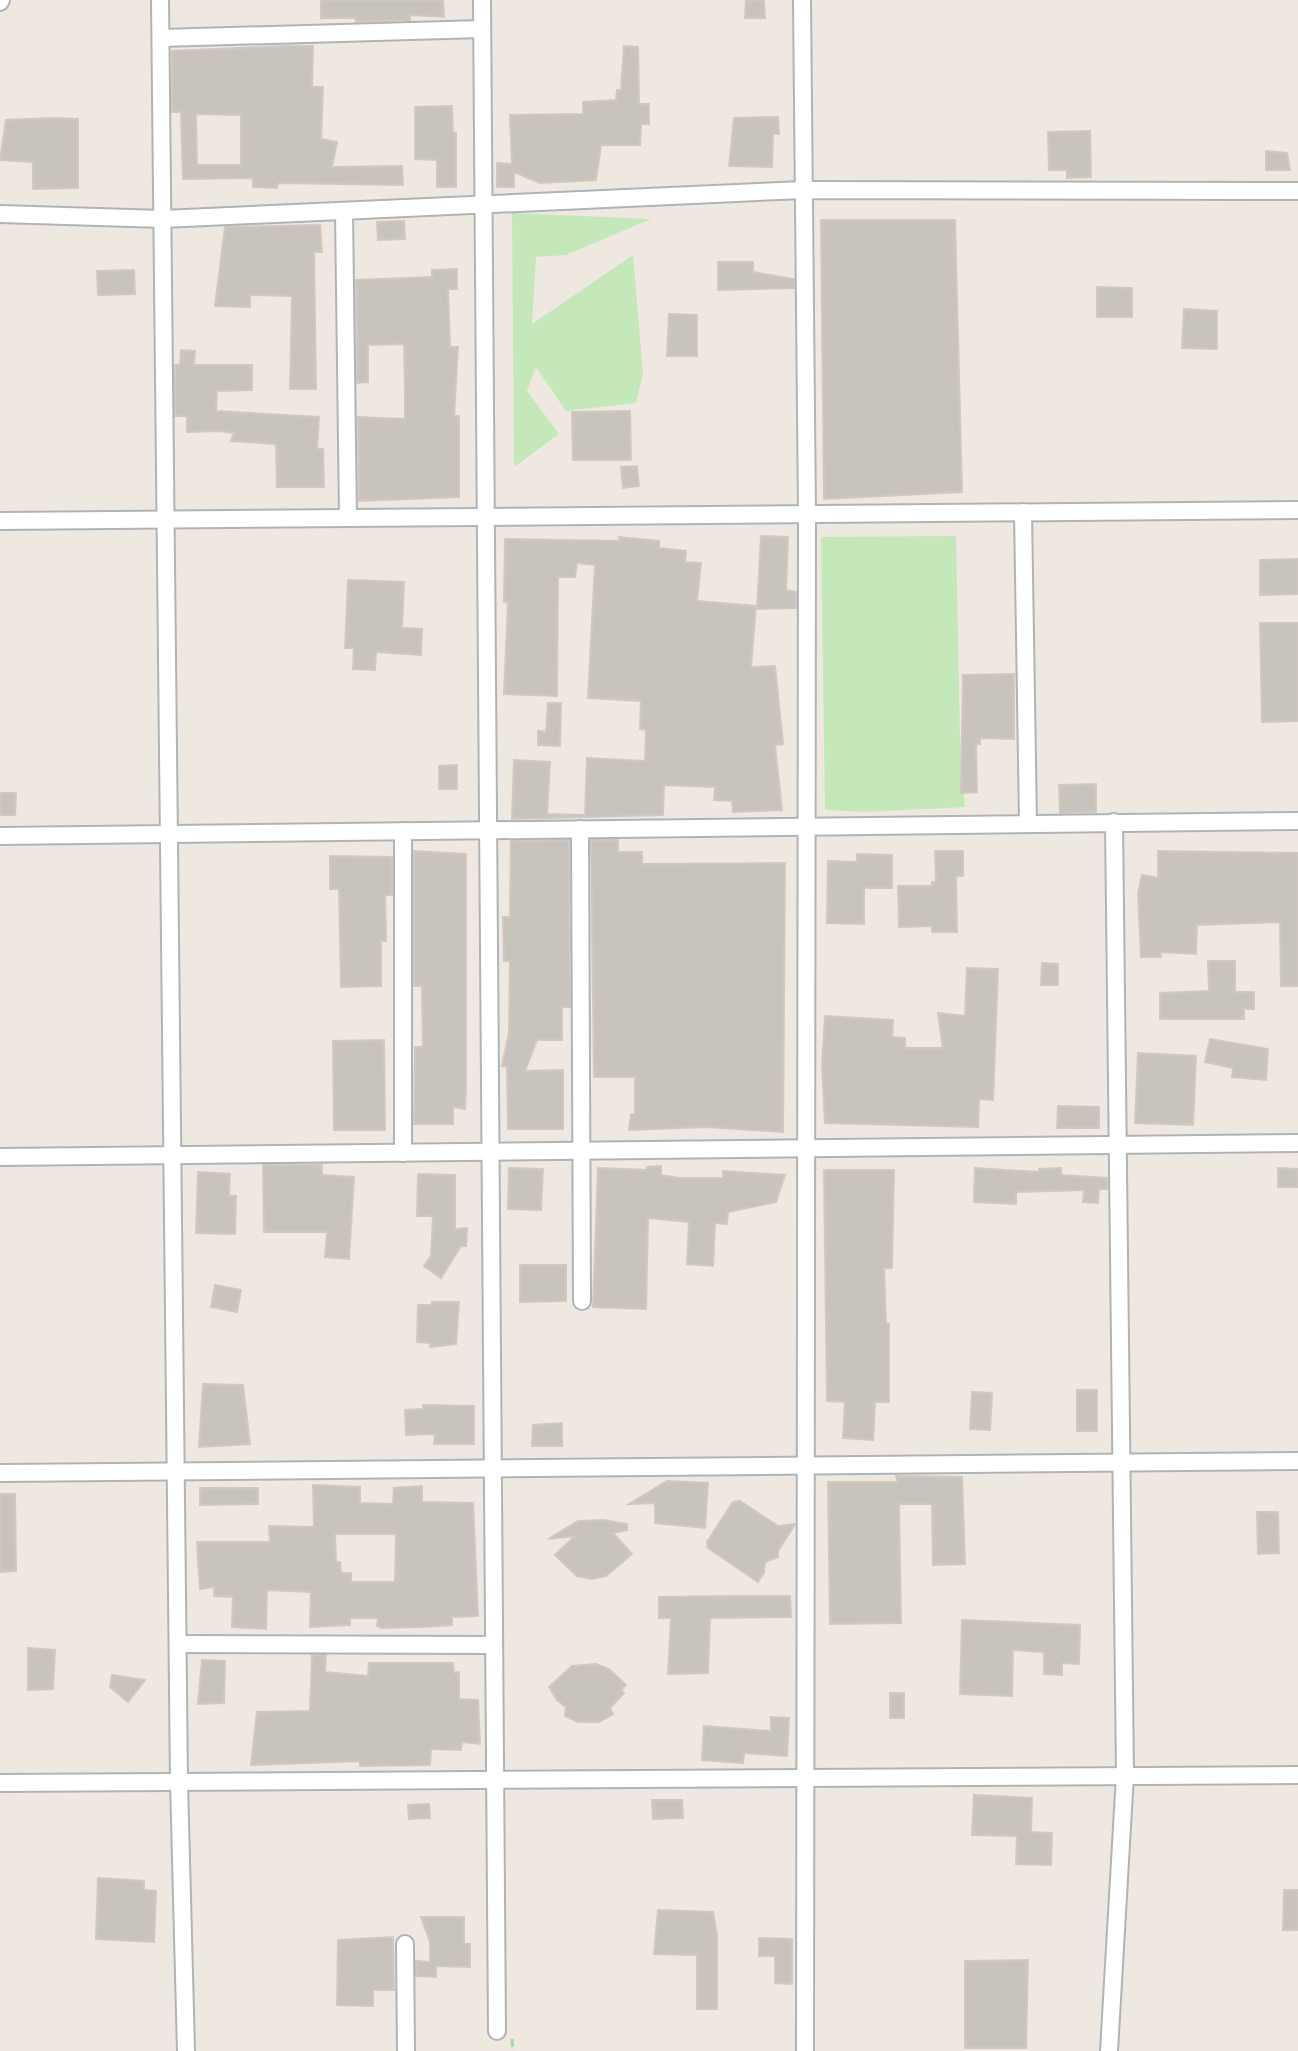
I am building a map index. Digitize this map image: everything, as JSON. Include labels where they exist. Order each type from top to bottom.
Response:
[{"type":"street","points":[[160,0],[179,1782],[186,2051]]},
{"type":"street","points":[[482,0],[497,2031]]},
{"type":"street","points":[[802,0],[807,514],[805,2051]]},
{"type":"street","points":[[161,38],[482,29]]},
{"type":"street","points":[[0,214],[163,219],[803,190],[1298,191]]},
{"type":"street","points":[[344,211],[348,518]]},
{"type":"street","points":[[0,521],[1298,510]]},
{"type":"street","points":[[1023,512],[1028,823]]},
{"type":"street","points":[[0,836],[1298,821]]},
{"type":"street","points":[[1109,2051],[1125,1775],[1114,822]]},
{"type":"street","points":[[580,829],[582,1301]]},
{"type":"street","points":[[403,831],[403,1153]]},
{"type":"street","points":[[0,1157],[1298,1143]]},
{"type":"street","points":[[0,1473],[1298,1461]]},
{"type":"street","points":[[178,1644],[494,1645]]},
{"type":"street","points":[[0,1783],[1298,1775]]},
{"type":"street","points":[[405,1944],[406,2051]]},
{"type":"green space","points":[[512,213],[651,219],[566,255],[536,257],[532,324],[633,255],[643,374],[636,403],[566,411],[536,367],[527,391],[559,434],[514,467]]},
{"type":"green space","points":[[956,536],[960,737],[965,807],[865,812],[825,810],[821,537]]},
{"type":"building","points":[[321,0],[443,0],[444,17],[410,15],[410,20],[356,22],[356,18],[321,18]]},
{"type":"building","points":[[746,0],[764,0],[765,18],[745,18]]},
{"type":"building","points":[[313,46],[312,87],[323,87],[321,139],[337,142],[332,167],[402,166],[403,185],[278,183],[277,188],[253,187],[253,178],[183,179],[181,112],[172,112],[172,51]],"holes":[[[196,114],[241,115],[241,165],[197,165]]]},
{"type":"building","points":[[624,46],[638,47],[639,104],[649,104],[649,124],[641,124],[640,145],[601,145],[596,180],[540,183],[514,172],[514,187],[497,187],[497,163],[512,164],[510,115],[583,114],[583,102],[616,100],[617,90],[621,90]]},
{"type":"building","points":[[452,106],[453,133],[456,133],[456,187],[437,187],[437,160],[415,159],[415,107]]},
{"type":"building","points":[[778,117],[779,134],[773,134],[772,167],[729,166],[734,118]]},
{"type":"building","points":[[78,119],[78,188],[33,189],[33,162],[0,160],[6,120]]},
{"type":"building","points":[[1090,131],[1091,177],[1067,178],[1067,170],[1049,170],[1048,132]]},
{"type":"building","points":[[1266,151],[1287,153],[1290,170],[1266,170]]},
{"type":"building","points":[[821,220],[955,220],[962,492],[824,499]]},
{"type":"building","points":[[404,221],[405,239],[378,240],[377,222]]},
{"type":"building","points":[[320,225],[322,252],[314,252],[316,389],[290,389],[292,296],[250,295],[250,307],[215,306],[225,227]]},
{"type":"building","points":[[718,262],[753,262],[753,272],[794,279],[794,288],[718,290]]},
{"type":"building","points":[[457,269],[457,289],[448,289],[450,347],[458,347],[454,416],[459,416],[459,497],[359,501],[358,417],[405,419],[405,392],[404,344],[368,345],[368,382],[357,383],[356,280],[432,277],[432,270]]},
{"type":"building","points":[[134,270],[135,294],[98,295],[97,271]]},
{"type":"building","points":[[1097,287],[1132,288],[1132,317],[1097,317]]},
{"type":"building","points":[[1184,309],[1217,311],[1217,349],[1182,348]]},
{"type":"building","points":[[669,314],[697,315],[697,356],[667,356]]},
{"type":"building","points":[[181,350],[195,351],[194,365],[252,365],[252,390],[217,391],[216,411],[319,417],[317,449],[323,449],[324,487],[277,487],[276,444],[231,441],[234,433],[220,431],[187,432],[187,416],[175,416],[175,365],[180,365]]},
{"type":"building","points":[[630,411],[631,460],[573,460],[572,412]]},
{"type":"building","points":[[637,466],[639,486],[623,488],[621,467]]},
{"type":"building","points":[[761,536],[788,537],[786,590],[796,592],[796,608],[757,609]]},
{"type":"building","points":[[619,537],[659,541],[659,548],[686,551],[685,562],[701,563],[697,601],[756,606],[751,667],[775,666],[783,744],[775,745],[782,810],[733,812],[732,801],[714,800],[715,787],[664,785],[663,815],[512,819],[514,760],[550,762],[547,814],[585,815],[587,758],[645,761],[646,730],[640,729],[641,701],[588,698],[595,565],[577,563],[575,577],[558,577],[557,696],[504,694],[508,602],[504,602],[505,539],[620,541]]},
{"type":"building","points":[[1298,559],[1298,594],[1260,595],[1260,560]]},
{"type":"building","points":[[348,580],[404,582],[402,628],[422,629],[421,655],[376,652],[375,670],[353,669],[354,648],[345,648]]},
{"type":"building","points":[[1260,623],[1298,623],[1298,721],[1262,722]]},
{"type":"building","points":[[1014,674],[1014,739],[980,738],[980,744],[976,744],[977,792],[961,793],[963,675]]},
{"type":"building","points":[[548,703],[561,703],[560,746],[538,745],[538,731],[546,732]]},
{"type":"building","points":[[457,765],[457,789],[439,789],[439,766]]},
{"type":"building","points":[[1096,784],[1096,812],[1060,813],[1059,785]]},
{"type":"building","points":[[0,793],[16,793],[15,815],[0,815]]},
{"type":"building","points":[[569,840],[570,1007],[562,1007],[562,1040],[537,1040],[525,1071],[563,1070],[563,1129],[508,1129],[507,1067],[502,1066],[509,1032],[510,961],[504,961],[503,917],[510,917],[511,841]]},
{"type":"building","points":[[591,840],[618,840],[618,852],[642,852],[642,864],[785,863],[783,1132],[707,1127],[629,1130],[631,1114],[635,1114],[635,1077],[594,1077]]},
{"type":"building","points":[[414,851],[466,854],[465,1109],[453,1107],[453,1124],[414,1124],[415,1047],[423,1047],[422,986],[414,986]]},
{"type":"building","points":[[935,851],[963,851],[963,876],[956,876],[957,932],[932,932],[932,926],[899,927],[898,886],[932,886],[932,882],[936,882]]},
{"type":"building","points":[[1158,851],[1298,853],[1298,986],[1281,986],[1280,922],[1197,925],[1196,954],[1160,952],[1161,957],[1141,957],[1138,894],[1142,875],[1158,878]]},
{"type":"building","points":[[857,854],[892,855],[892,888],[864,888],[864,924],[827,923],[828,861],[857,862]]},
{"type":"building","points":[[330,856],[392,857],[392,895],[385,895],[386,941],[381,941],[381,986],[341,987],[339,889],[330,889]]},
{"type":"building","points":[[1208,961],[1235,961],[1235,992],[1254,992],[1254,1009],[1244,1009],[1244,1019],[1160,1019],[1160,993],[1209,991]]},
{"type":"building","points":[[1042,963],[1058,964],[1058,985],[1041,985]]},
{"type":"building","points":[[967,968],[998,969],[993,1100],[979,1099],[978,1127],[825,1123],[822,1065],[825,1016],[893,1020],[892,1037],[905,1038],[905,1048],[943,1048],[938,1013],[965,1016]]},
{"type":"building","points":[[1210,1039],[1268,1049],[1266,1080],[1232,1077],[1233,1068],[1205,1062]]},
{"type":"building","points":[[384,1040],[385,1130],[334,1130],[333,1041]]},
{"type":"building","points":[[1138,1053],[1196,1056],[1193,1125],[1135,1123]]},
{"type":"building","points":[[1058,1106],[1099,1107],[1099,1128],[1057,1128]]},
{"type":"building","points":[[263,1165],[322,1165],[322,1175],[354,1177],[349,1259],[325,1257],[327,1232],[264,1232]]},
{"type":"building","points":[[661,1166],[661,1175],[679,1178],[723,1178],[723,1171],[785,1175],[776,1202],[728,1212],[727,1224],[715,1223],[713,1266],[687,1264],[689,1222],[648,1218],[646,1309],[593,1307],[598,1168],[647,1170],[647,1167]]},
{"type":"building","points":[[509,1168],[543,1169],[541,1210],[508,1209]]},
{"type":"building","points":[[975,1168],[1039,1172],[1039,1169],[1061,1168],[1061,1175],[1107,1178],[1107,1189],[1099,1189],[1098,1203],[1083,1202],[1084,1190],[1016,1192],[1016,1204],[974,1202]]},
{"type":"building","points":[[1278,1168],[1298,1169],[1298,1187],[1278,1187]]},
{"type":"building","points":[[824,1170],[894,1170],[892,1268],[884,1268],[886,1323],[889,1324],[889,1402],[875,1402],[873,1440],[843,1438],[845,1402],[827,1401]]},
{"type":"building","points":[[198,1172],[230,1174],[229,1196],[236,1196],[235,1234],[196,1233]]},
{"type":"building","points":[[418,1174],[455,1175],[455,1229],[467,1228],[466,1246],[461,1246],[441,1278],[424,1266],[431,1256],[433,1216],[417,1216]]},
{"type":"building","points":[[520,1265],[566,1265],[566,1301],[520,1302]]},
{"type":"building","points":[[215,1285],[241,1290],[237,1312],[211,1307]]},
{"type":"building","points":[[432,1302],[459,1302],[456,1344],[430,1347],[431,1343],[417,1342],[418,1305],[432,1305]]},
{"type":"building","points":[[203,1384],[243,1385],[250,1444],[199,1447]]},
{"type":"building","points":[[1077,1390],[1097,1390],[1097,1431],[1077,1431]]},
{"type":"building","points":[[972,1392],[992,1393],[990,1430],[970,1429]]},
{"type":"building","points":[[423,1405],[474,1406],[474,1444],[434,1444],[435,1434],[406,1435],[405,1410],[423,1409]]},
{"type":"building","points":[[562,1423],[562,1446],[532,1446],[533,1425]]},
{"type":"building","points":[[896,1476],[962,1477],[965,1564],[933,1565],[932,1504],[899,1504],[901,1623],[830,1624],[828,1482],[898,1482]]},
{"type":"building","points":[[667,1481],[708,1483],[705,1528],[655,1523],[655,1503],[629,1504]]},
{"type":"building","points":[[313,1485],[360,1487],[360,1503],[393,1504],[394,1488],[422,1486],[422,1502],[473,1503],[478,1616],[452,1617],[452,1625],[381,1628],[377,1626],[378,1618],[350,1618],[350,1625],[310,1627],[311,1592],[267,1590],[266,1629],[232,1627],[233,1597],[214,1596],[214,1587],[200,1589],[197,1542],[270,1542],[269,1526],[314,1527]],"holes":[[[335,1534],[396,1534],[395,1582],[351,1582],[351,1573],[341,1573],[340,1562],[336,1562]]]},
{"type":"building","points":[[200,1488],[258,1488],[258,1504],[200,1505]]},
{"type":"building","points":[[0,1494],[15,1494],[16,1571],[0,1572]]},
{"type":"building","points":[[740,1501],[778,1526],[795,1524],[778,1551],[778,1557],[765,1562],[764,1573],[758,1582],[708,1548],[707,1542],[733,1502]]},
{"type":"building","points":[[1257,1512],[1278,1512],[1279,1553],[1258,1554]]},
{"type":"building","points":[[604,1520],[627,1524],[627,1530],[613,1533],[632,1554],[606,1576],[592,1579],[577,1576],[555,1555],[575,1536],[548,1539],[578,1521]]},
{"type":"building","points":[[790,1596],[791,1617],[710,1618],[708,1673],[668,1674],[671,1618],[659,1618],[659,1597]]},
{"type":"building","points":[[962,1620],[1080,1625],[1079,1664],[1062,1663],[1062,1675],[1044,1674],[1044,1652],[1013,1650],[1012,1696],[960,1694]]},
{"type":"building","points":[[28,1648],[55,1650],[53,1689],[28,1690]]},
{"type":"building","points":[[312,1655],[326,1655],[325,1672],[368,1676],[369,1663],[453,1663],[454,1673],[459,1672],[459,1699],[478,1700],[480,1744],[462,1742],[461,1750],[431,1749],[430,1765],[360,1766],[360,1761],[251,1765],[257,1712],[310,1711]]},
{"type":"building","points":[[202,1660],[225,1661],[224,1703],[198,1704]]},
{"type":"building","points":[[596,1664],[609,1669],[626,1685],[621,1690],[624,1693],[610,1708],[613,1714],[599,1722],[578,1722],[565,1716],[566,1707],[549,1687],[572,1666]]},
{"type":"building","points":[[112,1675],[145,1680],[128,1702],[110,1687]]},
{"type":"building","points":[[890,1693],[904,1693],[904,1718],[890,1718]]},
{"type":"building","points":[[771,1717],[789,1718],[787,1756],[744,1753],[743,1763],[702,1760],[704,1726],[771,1731]]},
{"type":"building","points":[[974,1795],[1032,1798],[1031,1832],[1052,1833],[1051,1865],[1016,1864],[1017,1836],[972,1835]]},
{"type":"building","points":[[652,1800],[682,1800],[683,1818],[653,1819]]},
{"type":"building","points":[[429,1804],[430,1818],[409,1819],[408,1805]]},
{"type":"building","points":[[98,1878],[144,1881],[144,1890],[156,1891],[154,1942],[96,1939]]},
{"type":"building","points":[[1284,1890],[1298,1890],[1298,1930],[1283,1930]]},
{"type":"building","points":[[658,1910],[713,1912],[717,1935],[717,2009],[697,2009],[697,1955],[654,1954]]},
{"type":"building","points":[[421,1917],[464,1917],[464,1944],[470,1944],[470,1967],[436,1966],[436,1977],[416,1976],[416,1961],[430,1962],[430,1942]]},
{"type":"building","points":[[393,1937],[394,1990],[373,1990],[373,2006],[337,2005],[338,1940]]},
{"type":"building","points":[[759,1938],[792,1939],[792,1984],[775,1983],[775,1956],[759,1956]]},
{"type":"building","points":[[1028,1960],[1026,2048],[965,2048],[965,1961]]}]
